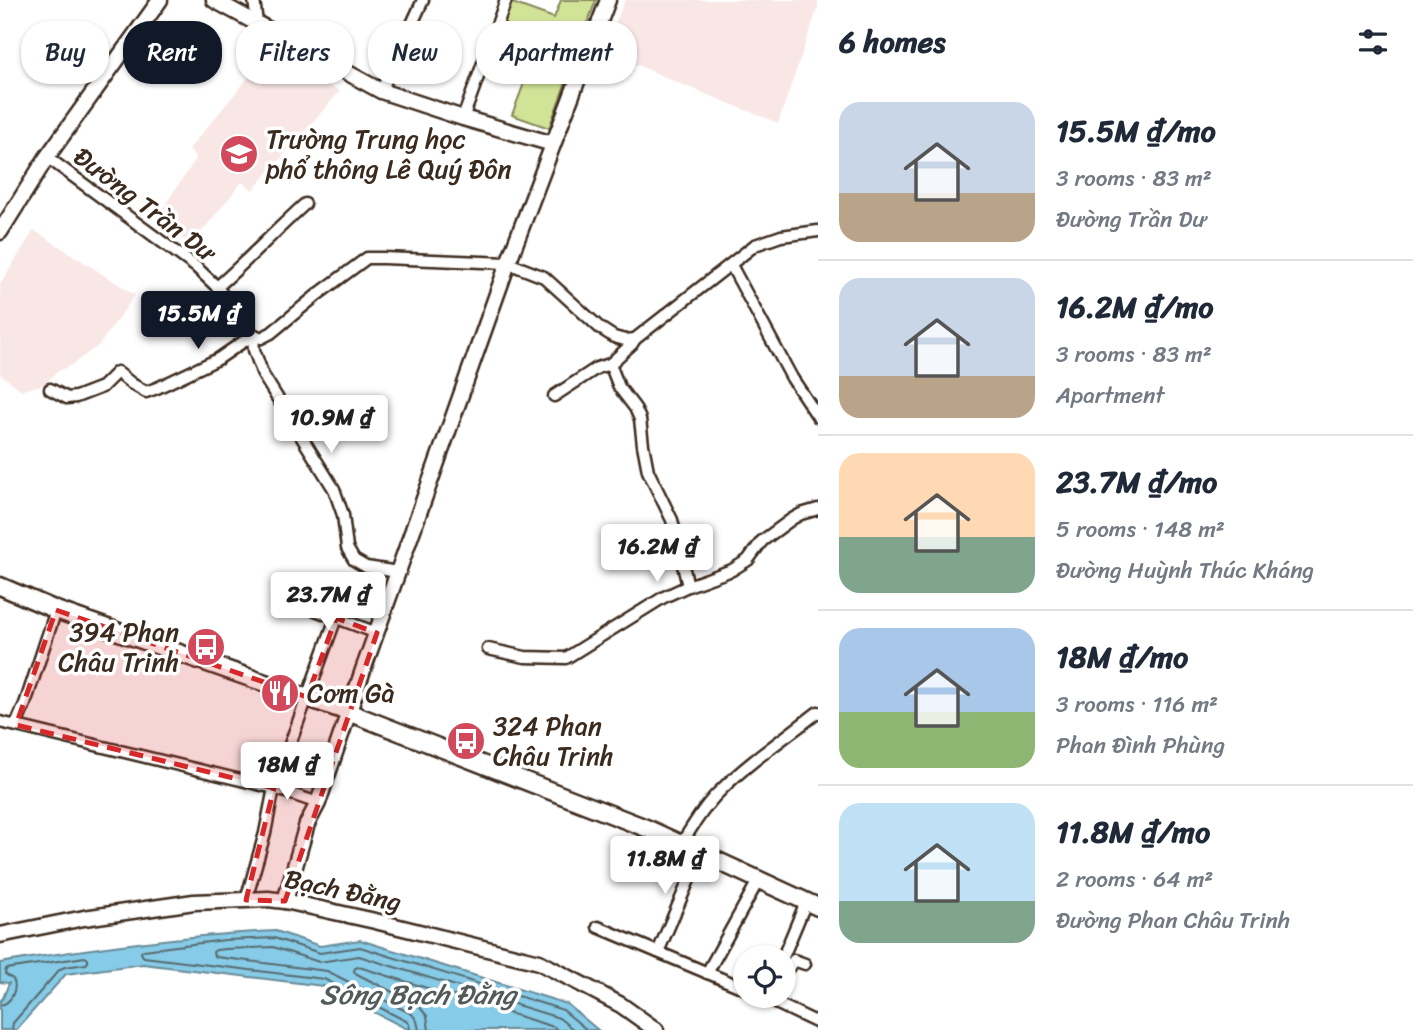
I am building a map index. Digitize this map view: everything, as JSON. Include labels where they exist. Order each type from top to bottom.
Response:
[{"type":"main road","points":[[0,586],[56,610],[348,712],[646,828],[812,904]]},
{"type":"street","points":[[0,232],[47,157],[160,0]]},
{"type":"street","points":[[214,0],[253,21]]},
{"type":"street","points":[[254,0],[257,21]]},
{"type":"street","points":[[381,91],[423,0]]},
{"type":"street","points":[[463,118],[506,0]]},
{"type":"street","points":[[285,901],[307,824],[317,803],[508,263],[608,0]]},
{"type":"street","points":[[354,76],[381,91],[553,144]]},
{"type":"street","name":"Đường Trần Dư","points":[[47,157],[196,267],[217,286],[253,335]]},
{"type":"street","points":[[217,286],[246,262],[261,244],[305,204]]},
{"type":"street","points":[[554,396],[597,368],[610,364],[635,339],[755,245],[781,236],[818,231]]},
{"type":"street","points":[[253,335],[261,338],[271,334],[367,258],[508,263],[544,277],[600,328],[614,337],[635,339]]},
{"type":"street","points":[[731,265],[792,378],[818,417]]},
{"type":"street","points":[[50,389],[67,398],[76,397],[102,387],[117,372],[146,391],[218,359],[253,335]]},
{"type":"street","points":[[253,335],[254,350],[263,375],[334,489],[343,515],[347,548],[354,561],[366,567],[398,572]]},
{"type":"street","points":[[610,364],[619,387],[640,419],[649,471],[673,520],[688,586]]},
{"type":"street","points":[[488,649],[524,657],[566,658],[664,597],[732,570],[748,560],[762,541],[792,519],[818,509]]},
{"type":"street","points":[[291,601],[377,633]]},
{"type":"street","points":[[16,725],[56,610]]},
{"type":"street","points":[[246,900],[265,833],[274,788],[336,618]]},
{"type":"street","points":[[681,844],[720,790],[818,712]]},
{"type":"street","points":[[0,722],[274,788],[317,803]]},
{"type":"street","points":[[658,952],[701,852]]},
{"type":"street","points":[[708,973],[759,879]]},
{"type":"street","name":"Bạch Đằng","points":[[0,935],[84,918],[194,902],[285,901],[539,962],[621,1004],[656,1030]]},
{"type":"street","points":[[790,945],[812,904]]},
{"type":"street","points":[[598,927],[733,984]]},
{"type":"street","points":[[796,961],[805,964]]},
{"type":"street","points":[[786,1008],[818,1023]]},
{"type":"highlighted area","points":[[56,610],[307,697],[336,618],[377,633],[285,901],[246,900],[274,788],[16,725]]},
{"type":"shaded area","points":[[625,0],[818,0],[818,7],[778,123],[637,65],[637,21],[616,21]]},
{"type":"shaded area","name":"Trường Trung học phổ thông Lê Quý Đôn","points":[[243,84],[326,84],[340,91],[253,190],[242,182],[191,245],[156,218],[196,159],[189,149]]},
{"type":"shaded area","points":[[34,230],[135,295],[99,345],[57,372],[43,385],[22,390],[0,374],[0,285]]},
{"type":"green space","points":[[561,0],[596,0],[588,21],[500,21],[507,1],[554,18]]},
{"type":"green space","points":[[524,84],[565,84],[549,128],[512,115]]},
{"type":"water","name":"Sông Bạch Đằng","points":[[276,931],[320,946],[360,940],[567,1004],[598,1030],[409,1030],[323,986],[143,964],[66,974],[16,1030],[0,1030],[0,1001],[9,983],[0,982],[0,963],[138,943]]},
{"type":"place","name":"Trường Trung học phổ thông Lê Quý Đôn","points":[[239,154]]},
{"type":"place","name":"394 Phan Châu Trinh","points":[[206,647]]},
{"type":"place","name":"Cơm Gà","points":[[280,693]]},
{"type":"place","name":"324 Phan Châu Trinh","points":[[466,741]]}]
